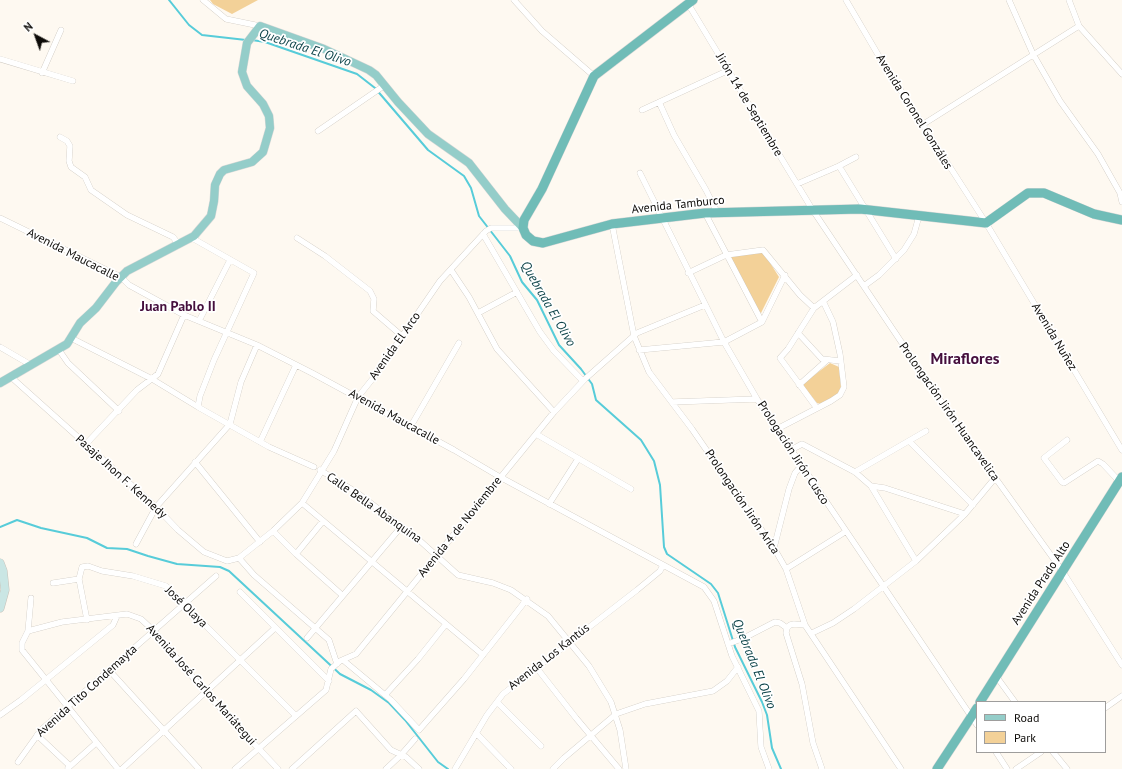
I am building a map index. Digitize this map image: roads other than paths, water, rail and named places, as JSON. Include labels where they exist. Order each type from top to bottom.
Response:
[{"type":"highway","points":[[523,228],[524,220],[542,189],[594,76],[689,1]]},
{"type":"highway","points":[[986,223],[1028,193],[1044,193],[1094,214],[1122,220]]},
{"type":"highway","name":"Avenida Tamburco","points":[[523,228],[526,235],[533,241],[543,243],[612,224],[716,212],[812,209],[867,210],[986,223]]},
{"type":"highway","name":"Avenida Prado Alto","points":[[981,701],[1121,479]]},
{"type":"highway","points":[[936,769],[947,750],[976,710]]},
{"type":"main road","points":[[0,383],[67,344],[80,323],[96,308],[127,271],[151,258],[177,247],[192,238],[200,231],[210,216],[214,201],[215,185],[220,174],[224,170],[252,162],[259,157],[266,146],[270,128],[269,116],[263,104],[247,86],[242,72],[248,41],[260,26],[311,44],[364,66],[376,75],[385,84],[398,102],[428,134],[458,154],[473,167],[523,228]]},
{"type":"main road","points":[[0,563],[4,571],[5,590],[0,608]]},
{"type":"street","points":[[203,0],[226,19],[260,26]]},
{"type":"street","points":[[514,0],[542,31],[594,76]]},
{"type":"street","name":"Avenida Coronel Gonzáles","points":[[846,0],[922,125],[986,223]]},
{"type":"street","points":[[1009,0],[1033,54],[1060,101],[1098,154],[1120,193],[1122,202]]},
{"type":"street","points":[[1069,0],[1079,26],[1122,74]]},
{"type":"street","name":"Jirón 14 de Septiembre","points":[[689,1],[728,70],[812,209]]},
{"type":"street","points":[[922,125],[1079,26]]},
{"type":"street","points":[[42,73],[61,30]]},
{"type":"street","points":[[0,59],[42,73],[73,81]]},
{"type":"street","points":[[642,110],[728,70]]},
{"type":"street","points":[[318,131],[385,84]]},
{"type":"street","points":[[659,102],[674,135],[706,190],[716,212]]},
{"type":"street","points":[[60,137],[67,141],[70,146],[69,161],[72,167],[84,176],[91,190],[127,215],[173,237],[176,241],[177,247]]},
{"type":"street","points":[[797,184],[839,166],[856,156]]},
{"type":"street","points":[[839,166],[896,259]]},
{"type":"street","name":"Prologación Jirón Cusco","points":[[640,173],[688,273],[724,342],[757,399],[882,587],[976,724]]},
{"type":"street","name":"Prolongación Jirón Huancavelica","points":[[812,209],[944,406],[1063,572],[1122,665]]},
{"type":"street","points":[[704,213],[762,322]]},
{"type":"street","points":[[864,286],[896,259],[904,250],[914,234],[919,216]]},
{"type":"street","name":"Avenida Maucacalle","points":[[0,218],[121,277],[129,285],[184,315],[226,334],[257,345],[358,397],[500,477],[663,564],[708,590],[731,643],[738,667],[759,711],[761,746],[769,769]]},
{"type":"street","name":"Avenida Nuñez","points":[[986,223],[1122,450]]},
{"type":"street","name":"Prolongación Jirón Arica","points":[[612,224],[634,336],[649,372],[692,429],[774,548],[786,569],[805,625],[812,633],[901,769]]},
{"type":"street","points":[[523,228],[487,231],[517,292],[540,332],[554,351],[584,380]]},
{"type":"street","name":"Avenida El Arco","points":[[239,558],[273,531],[302,503],[320,470],[334,451],[358,397],[440,281],[487,231]]},
{"type":"street","points":[[192,238],[254,273],[200,396],[198,408]]},
{"type":"street","points":[[297,238],[325,256],[370,291],[374,299],[373,311],[402,336]]},
{"type":"street","points":[[688,273],[726,255],[763,250],[800,295],[814,308]]},
{"type":"street","points":[[199,321],[230,260]]},
{"type":"street","points":[[451,270],[478,313],[497,349],[554,412]]},
{"type":"street","points":[[639,350],[724,342],[762,322],[785,275]]},
{"type":"street","points":[[816,407],[780,358],[814,308],[857,275]]},
{"type":"street","points":[[478,313],[517,292]]},
{"type":"street","points":[[777,429],[816,407],[831,401],[840,395],[844,387],[841,361],[833,322],[823,301]]},
{"type":"street","name":"Avenida 4 de Noviembre","points":[[234,769],[326,690],[331,669],[343,660],[356,654],[436,554],[554,412],[584,380],[634,336],[705,305]]},
{"type":"street","points":[[85,445],[101,426],[119,411],[137,390],[158,374],[184,315]]},
{"type":"street","points":[[798,333],[818,356],[826,361],[841,361]]},
{"type":"street","name":"Calle Bella Abanquina","points":[[71,338],[152,378],[198,408],[230,424],[260,442],[314,468]]},
{"type":"street","points":[[411,426],[459,343]]},
{"type":"street","points":[[136,544],[156,507],[230,424],[241,382],[257,345]]},
{"type":"street","points":[[0,347],[31,365]]},
{"type":"street","points":[[59,350],[68,363],[119,411]]},
{"type":"street","points":[[799,385],[826,361]]},
{"type":"street","points":[[260,442],[296,365]]},
{"type":"street","name":"Pasaje Jhon F. Kennedy","points":[[11,377],[204,552],[228,561],[239,558]]},
{"type":"street","points":[[672,402],[757,399]]},
{"type":"street","points":[[855,472],[926,431]]},
{"type":"street","points":[[536,434],[631,489]]},
{"type":"street","points":[[1067,440],[1044,458],[1062,482],[1064,483],[1098,461],[1121,479]]},
{"type":"street","points":[[909,441],[973,505]]},
{"type":"street","points":[[790,450],[802,444],[855,472],[871,486],[916,561]]},
{"type":"street","points":[[549,504],[578,459]]},
{"type":"street","points":[[195,462],[260,542]]},
{"type":"street","points":[[774,548],[789,489],[795,473],[801,466]]},
{"type":"street","name":"Calle Bella Abanquina","points":[[320,470],[356,492],[436,554],[458,575],[502,586],[527,600],[553,620],[596,676],[611,702],[616,714],[623,743],[626,769]]},
{"type":"street","points":[[812,633],[833,623],[916,561],[965,514],[995,478]]},
{"type":"street","points":[[871,486],[892,490],[965,514]]},
{"type":"street","points":[[302,503],[483,655]]},
{"type":"street","points":[[296,554],[323,521]]},
{"type":"street","points":[[307,638],[401,527]]},
{"type":"street","points":[[273,531],[296,554],[342,595]]},
{"type":"street","points":[[786,569],[845,532]]},
{"type":"street","points":[[239,558],[266,586],[329,640],[337,664]]},
{"type":"street","name":"Avenida Los Kantús","points":[[455,769],[497,702],[508,689],[655,575],[663,564]]},
{"type":"street","name":"José Olaya","points":[[79,579],[80,570],[85,566],[102,571],[133,576],[166,586],[240,662],[296,716]]},
{"type":"street","name":"Avenida Tito Condemayta","points":[[18,762],[37,735],[216,576]]},
{"type":"street","points":[[53,583],[79,579],[87,620]]},
{"type":"street","points":[[240,592],[328,681]]},
{"type":"street","points":[[31,598],[28,631],[22,643],[22,650],[47,679],[118,769]]},
{"type":"street","points":[[343,660],[385,695],[419,730],[435,714],[527,600]]},
{"type":"street","name":"Avenida José Carlos Mariátegui","points":[[28,631],[62,622],[127,614],[136,616],[154,631],[206,693],[278,769]]},
{"type":"street","points":[[0,715],[113,625],[117,616]]},
{"type":"street","points":[[731,643],[775,622],[780,623],[787,628],[789,644],[802,684],[813,743],[822,769]]},
{"type":"street","points":[[385,695],[418,659],[446,624]]},
{"type":"street","points":[[787,628],[794,624],[805,625]]},
{"type":"street","points":[[122,769],[240,662],[275,628]]},
{"type":"street","points":[[536,667],[619,769]]},
{"type":"street","points":[[553,769],[590,734],[616,714],[645,704],[713,691],[727,681],[738,667]]},
{"type":"street","points":[[109,670],[199,769]]},
{"type":"street","points":[[996,676],[1014,701]]},
{"type":"street","points":[[1106,707],[1122,696]]},
{"type":"street","points":[[497,702],[541,746]]},
{"type":"street","points":[[292,769],[356,711],[388,747],[419,769]]},
{"type":"street","points":[[476,734],[511,769]]},
{"type":"street","points":[[37,735],[68,768],[96,743]]},
{"type":"street","points":[[386,769],[415,739]]},
{"type":"street","points":[[997,753],[1007,769]]},
{"type":"street","points":[[1016,769],[1040,753]]},
{"type":"street","points":[[1054,753],[1067,769]]},
{"type":"waterway","name":"Quebrada El Olivo","points":[[169,0],[189,25],[202,35],[246,40]]},
{"type":"waterway","name":"Quebrada El Olivo","points":[[252,40],[265,42],[357,74],[375,88],[428,150],[464,176],[471,188],[479,216],[510,256],[522,282],[537,300],[559,345],[581,369],[592,384],[596,400],[641,440],[654,461],[660,485],[664,547],[667,554],[711,584],[718,593],[735,647],[767,715],[772,748],[781,769]]},
{"type":"waterway","points":[[0,527],[17,520],[41,528],[87,538],[107,548],[127,549],[177,564],[220,567],[229,571],[340,674],[371,690],[389,703],[405,720],[438,762],[448,769]]},
{"type":"district","name":"Juan Pablo II","points":[[178,307]]},
{"type":"district","name":"Miraflores","points":[[965,359]]}]
